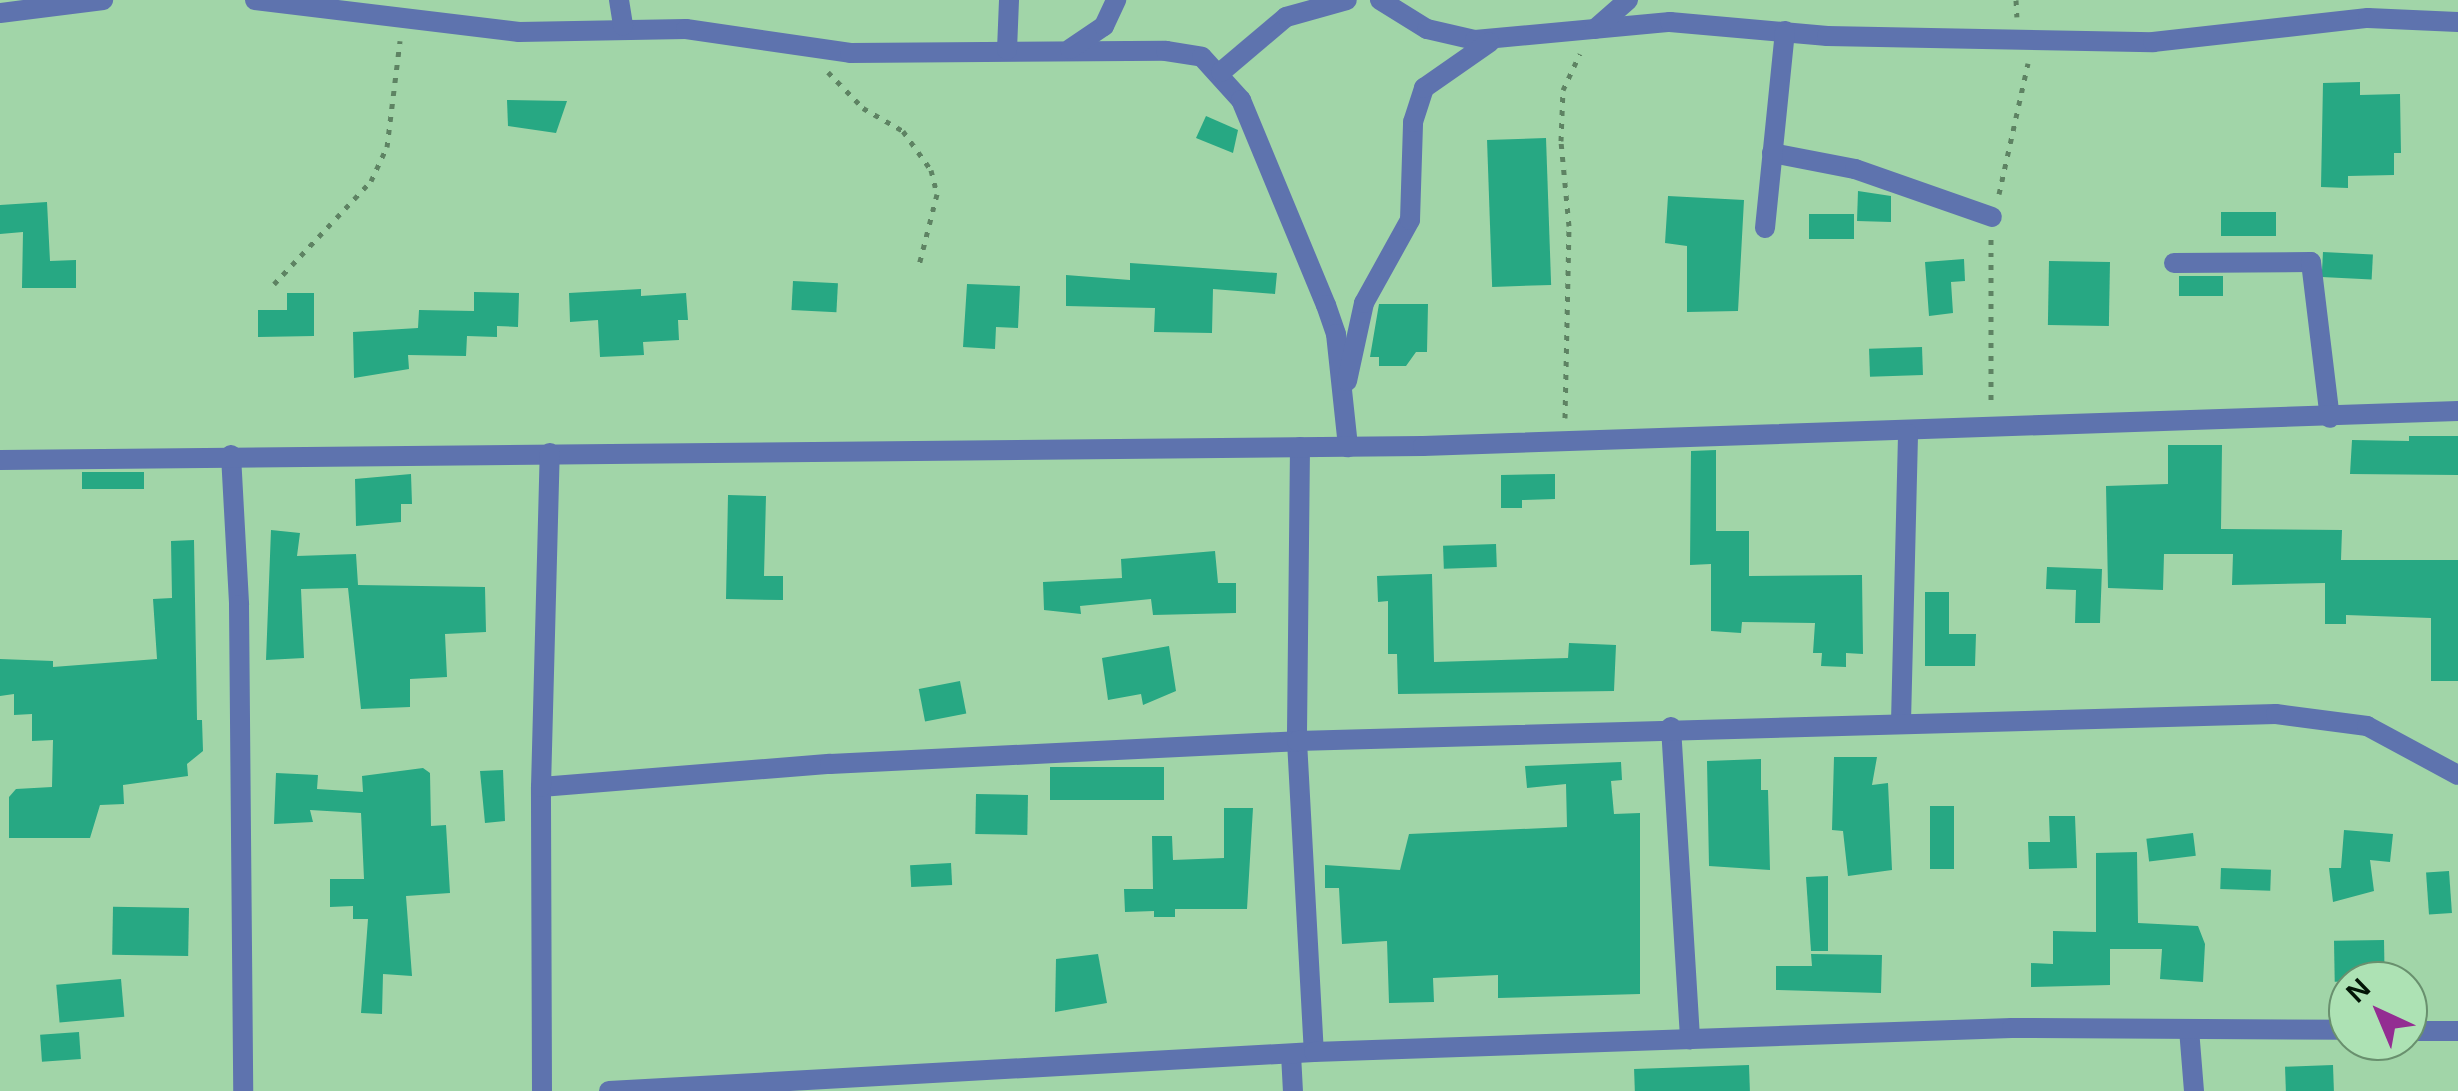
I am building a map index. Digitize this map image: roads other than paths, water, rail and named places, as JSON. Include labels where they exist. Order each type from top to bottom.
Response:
[{"type":"street","points":[[0,13],[103,0]]},
{"type":"street","points":[[254,0],[519,32],[623,26],[850,53],[1180,52],[1221,72],[1255,129],[1326,305],[1348,447]]},
{"type":"street","points":[[619,0],[623,26]]},
{"type":"street","points":[[1007,50],[1009,0]]},
{"type":"street","points":[[1068,50],[1104,26],[1116,0]]},
{"type":"street","points":[[1221,72],[1286,17],[1346,0]]},
{"type":"street","points":[[1380,0],[1427,29],[1492,40],[1670,22],[1785,30],[2153,42],[2368,18],[2458,22]]},
{"type":"street","points":[[1600,29],[1628,0]]},
{"type":"street","points":[[1662,0],[1670,22]]},
{"type":"street","points":[[1764,228],[1785,30]]},
{"type":"street","points":[[1343,398],[1364,303],[1410,220],[1412,122],[1424,88],[1492,40]]},
{"type":"street","points":[[1772,153],[1855,169],[1992,218]]},
{"type":"street","points":[[2174,263],[2311,262],[2330,418]]},
{"type":"street","points":[[0,460],[1566,443],[1908,434],[2458,411]]},
{"type":"street","points":[[1901,722],[1908,434]]},
{"type":"street","points":[[1300,447],[1297,741],[1314,1052]]},
{"type":"street","points":[[542,1091],[541,787],[550,452]]},
{"type":"street","points":[[230,455],[239,587],[242,1091]]},
{"type":"street","points":[[541,787],[830,764],[1297,741],[1671,727],[2326,716],[2398,738],[2458,775]]},
{"type":"street","points":[[1671,727],[1690,1040]]},
{"type":"street","points":[[2190,1029],[2194,1091]]},
{"type":"street","points":[[609,1091],[1314,1052],[2190,1029],[2328,1030]]},
{"type":"street","points":[[2428,1031],[2458,1031]]},
{"type":"street","points":[[1291,1054],[1293,1091]]}]
